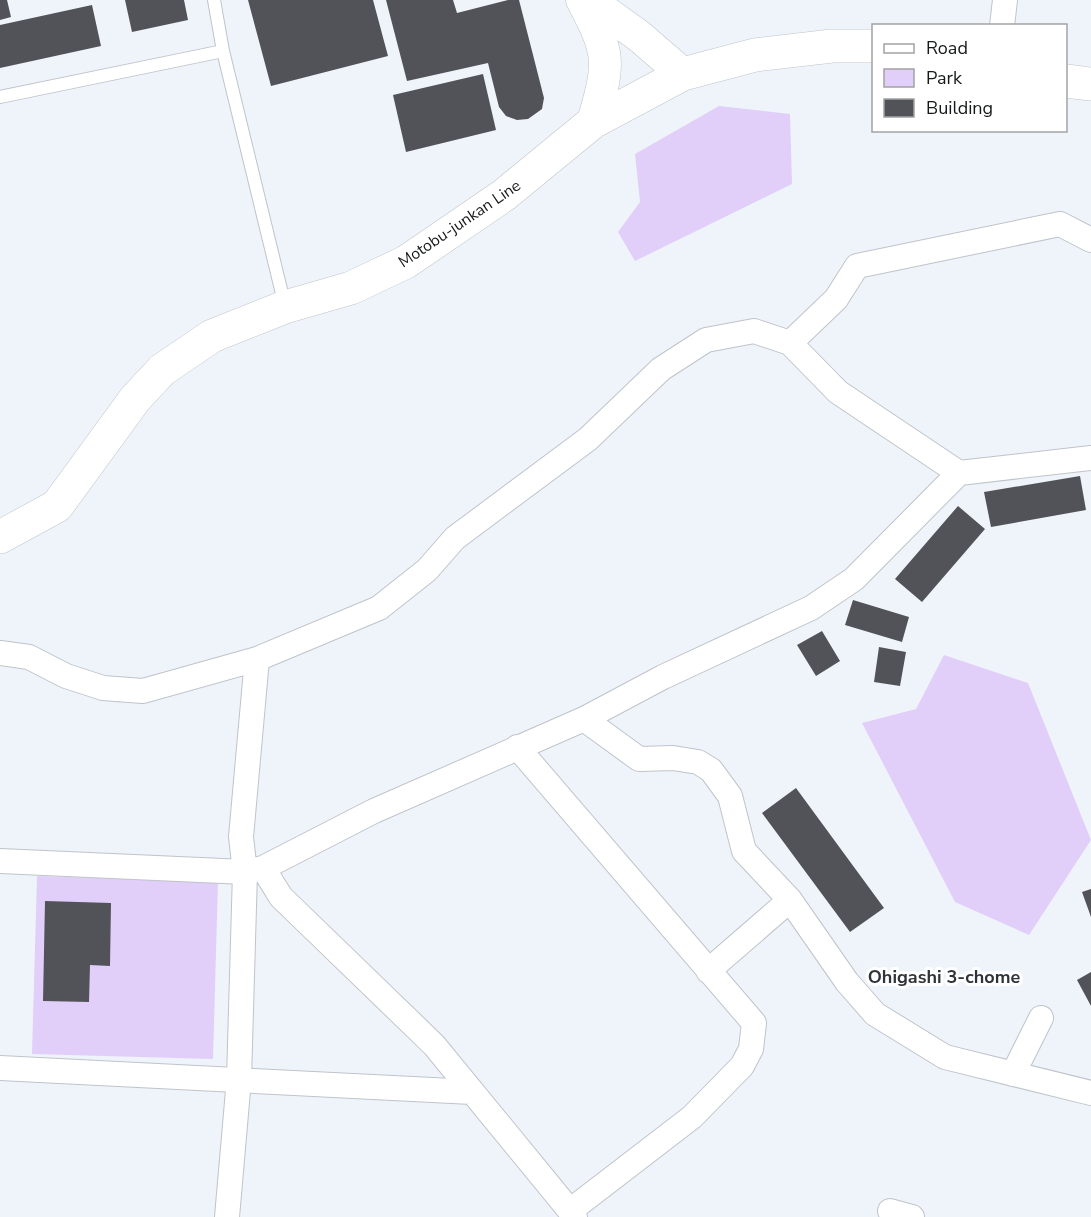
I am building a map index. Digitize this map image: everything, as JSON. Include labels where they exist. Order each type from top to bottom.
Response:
[{"type":"main road","name":"Motobu-junkan Line","points":[[0,537],[57,506],[135,399],[162,370],[212,336],[285,307],[351,288],[406,262],[504,195],[593,122],[683,74],[755,55],[831,46],[872,46]]},
{"type":"main road","points":[[1067,81],[1091,84]]},
{"type":"street","points":[[582,0],[597,28],[607,57],[604,85],[593,122]]},
{"type":"street","points":[[589,0],[639,36],[683,74]]},
{"type":"street","points":[[1002,24],[1005,0]]},
{"type":"street","points":[[790,343],[836,299],[857,266],[1060,224],[1091,240]]},
{"type":"street","points":[[0,653],[29,657],[66,676],[103,688],[143,691],[257,659],[379,608],[427,570],[455,538],[588,439],[661,369],[706,340],[754,331],[790,343],[838,392],[959,473]]},
{"type":"street","points":[[0,861],[254,870],[374,811],[584,719],[663,677],[811,608],[854,579],[959,473],[1091,458]]},
{"type":"street","points":[[257,659],[241,837],[254,870],[434,1045],[573,1214],[692,1117],[742,1066],[751,1049],[754,1023],[517,747]]},
{"type":"street","points":[[584,719],[639,759],[673,758],[698,762],[711,770],[730,796],[744,851],[790,900],[847,982],[875,1014],[945,1057],[1091,1093]]},
{"type":"street","points":[[227,1217],[254,870]]},
{"type":"street","points":[[708,971],[790,900]]},
{"type":"street","points":[[1013,1074],[1041,1018]]},
{"type":"street","points":[[0,1068],[472,1092]]},
{"type":"lane","points":[[214,0],[223,51],[285,307]]},
{"type":"lane","points":[[0,97],[223,51]]},
{"type":"green space","points":[[719,106],[790,114],[792,184],[635,261],[618,232],[640,202],[635,154]]},
{"type":"green space","points":[[944,655],[1028,683],[1091,840],[1029,935],[955,902],[862,723],[916,709]]},
{"type":"green space","points":[[37,876],[218,882],[213,1059],[32,1054]]},
{"type":"building","points":[[0,0],[7,0],[11,17],[0,20]]},
{"type":"building","points":[[125,0],[184,0],[188,20],[132,32]]},
{"type":"building","points":[[248,0],[373,0],[388,56],[271,86]]},
{"type":"building","points":[[386,0],[453,0],[457,13],[508,0],[519,0],[544,98],[542,109],[528,119],[517,120],[506,116],[499,107],[488,63],[407,81]]},
{"type":"building","points":[[92,5],[101,46],[0,68],[0,25]]},
{"type":"building","points":[[483,74],[496,130],[406,152],[393,95]]},
{"type":"building","points":[[1080,476],[1086,510],[991,527],[984,492]]},
{"type":"building","points":[[958,506],[985,529],[922,602],[895,579]]},
{"type":"building","points":[[853,600],[909,617],[902,642],[845,625]]},
{"type":"building","points":[[822,631],[840,661],[816,676],[797,645]]},
{"type":"building","points":[[879,647],[906,652],[900,686],[874,682]]},
{"type":"building","points":[[796,788],[884,908],[850,932],[762,813]]},
{"type":"building","points":[[1091,889],[1091,917],[1082,892]]},
{"type":"building","points":[[45,901],[111,903],[110,966],[90,965],[89,1002],[43,1001]]},
{"type":"building","points":[[1091,972],[1091,1006],[1077,980]]},
{"type":"district","name":"Ohigashi 3-chome","points":[[944,977]]}]
